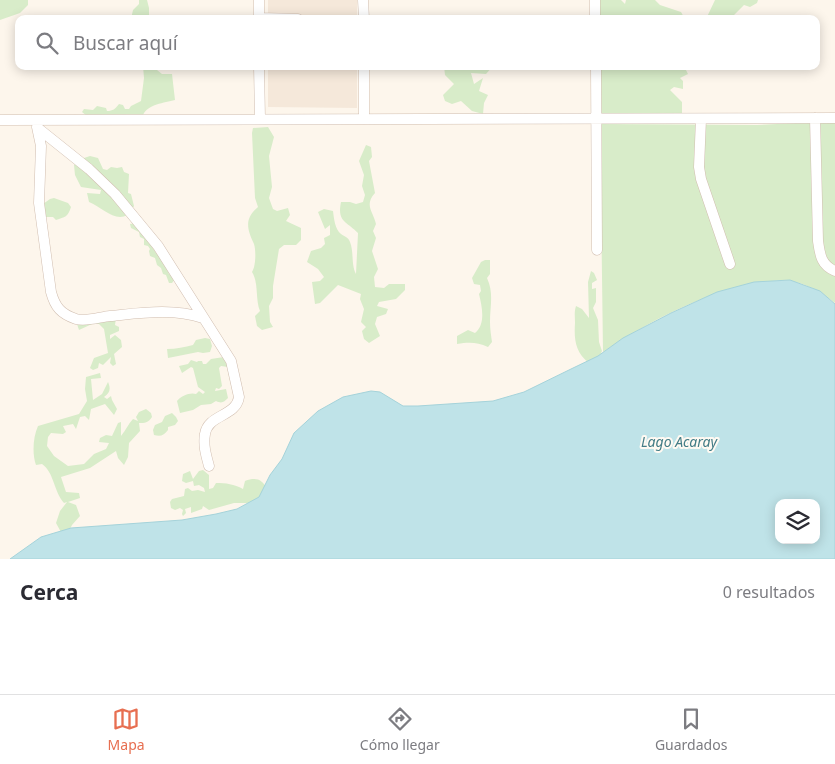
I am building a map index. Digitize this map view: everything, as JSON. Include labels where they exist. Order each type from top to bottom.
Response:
[{"type":"street","points":[[259,0],[259,15]]},
{"type":"street","points":[[364,0],[364,15]]},
{"type":"street","points":[[595,0],[595,15]]},
{"type":"street","points":[[259,70],[260,119]]},
{"type":"street","points":[[364,70],[364,119]]},
{"type":"street","points":[[596,70],[596,250]]},
{"type":"street","points":[[815,118],[818,241],[821,260],[828,268],[835,271]]},
{"type":"street","points":[[0,120],[36,125],[260,119],[835,118]]},
{"type":"street","points":[[701,119],[699,166],[701,179],[730,264]]},
{"type":"street","points":[[36,125],[42,146],[39,203],[51,292],[54,304],[59,310],[78,320],[169,311],[186,312],[203,318]]},
{"type":"street","points":[[36,125],[89,169],[115,194],[158,246],[231,361],[239,397],[236,406],[210,422],[207,427],[205,448],[209,466]]},
{"type":"shaded area","points":[[268,0],[357,0],[357,15],[268,15]]},
{"type":"shaded area","points":[[268,70],[357,70],[357,108],[268,107]]},
{"type":"green space","points":[[0,0],[28,0],[28,5],[20,13],[0,20]]},
{"type":"green space","points":[[139,0],[147,0],[149,15],[132,15],[133,10],[139,4]]},
{"type":"green space","points":[[597,0],[621,0],[625,4],[626,0],[655,0],[660,5],[681,12],[683,15],[597,15]]},
{"type":"green space","points":[[715,0],[758,0],[757,3],[750,7],[744,5],[734,15],[708,15]]},
{"type":"green space","points":[[143,70],[157,70],[162,74],[172,74],[175,100],[152,106],[143,115],[88,117],[82,112],[84,109],[93,110],[97,106],[111,111],[119,104],[123,105],[125,109],[129,109],[141,101]]},
{"type":"green space","points":[[444,70],[490,70],[486,74],[471,73],[474,84],[483,78],[479,91],[488,95],[484,103],[483,114],[472,111],[461,101],[452,104],[445,101],[443,95],[454,84],[445,75]]},
{"type":"green space","points":[[598,70],[686,70],[688,74],[680,78],[683,81],[683,89],[674,87],[670,90],[682,102],[682,113],[599,116]]},
{"type":"green space","points":[[835,121],[835,303],[820,292],[789,280],[751,284],[729,289],[684,306],[621,340],[603,352],[600,124],[757,125]]},
{"type":"green space","points":[[268,127],[274,137],[269,156],[272,187],[269,198],[273,209],[277,211],[288,208],[290,215],[286,221],[301,228],[301,240],[296,245],[284,245],[279,249],[273,298],[269,306],[270,322],[273,327],[262,330],[257,326],[255,316],[260,311],[252,272],[255,262],[255,247],[248,224],[250,216],[258,207],[255,198],[253,128]]},
{"type":"green space","points":[[366,145],[371,147],[372,157],[369,161],[375,193],[370,201],[370,208],[376,224],[373,231],[376,238],[372,251],[378,269],[374,277],[375,287],[384,288],[389,284],[405,284],[405,290],[396,299],[379,302],[377,306],[388,309],[386,314],[377,317],[375,324],[380,336],[369,343],[364,339],[362,331],[366,327],[361,322],[364,309],[360,299],[361,294],[338,285],[320,303],[315,304],[312,282],[320,281],[324,277],[318,269],[307,262],[311,251],[321,248],[325,244],[324,238],[330,235],[330,225],[325,229],[318,212],[324,209],[333,211],[337,229],[350,242],[356,274],[358,233],[341,217],[340,209],[341,202],[356,204],[363,202],[365,195],[362,186],[364,175],[359,161]]},
{"type":"green space","points":[[90,156],[98,158],[103,169],[122,167],[124,172],[129,174],[128,193],[131,194],[134,206],[129,213],[118,217],[89,202],[87,193],[100,194],[101,190],[81,187],[75,175],[74,165],[81,159]]},
{"type":"green space","points":[[54,198],[68,203],[71,207],[66,216],[56,220],[53,217],[46,217],[43,204]]},
{"type":"green space","points":[[138,223],[156,253],[161,256],[169,274],[175,279],[172,283],[169,283],[166,275],[163,274],[161,268],[157,265],[155,258],[150,256],[150,249],[144,245],[144,239],[140,237],[139,232],[131,228],[130,224]]},
{"type":"green space","points":[[490,260],[490,274],[487,278],[491,294],[490,325],[492,342],[488,347],[473,343],[457,344],[457,336],[468,330],[475,333],[481,325],[480,285],[474,284],[472,278],[481,262]]},
{"type":"green space","points":[[591,271],[597,280],[592,283],[592,289],[596,288],[596,302],[593,308],[598,320],[599,342],[602,351],[599,358],[589,363],[584,359],[576,345],[575,314],[576,306],[582,309],[589,318],[588,282]]},
{"type":"green space","points":[[116,318],[115,325],[119,327],[119,331],[110,335],[110,339],[115,335],[121,340],[122,347],[114,354],[116,364],[113,366],[110,363],[111,357],[103,365],[99,363],[98,368],[93,370],[90,368],[94,358],[108,353],[104,329],[99,324],[92,324],[79,330],[77,324]]},
{"type":"green space","points":[[210,339],[212,346],[210,352],[198,352],[168,358],[167,349],[193,345],[196,340]]},
{"type":"green space","points":[[229,358],[228,367],[221,366],[219,368],[222,386],[219,389],[216,388],[215,391],[226,389],[228,398],[223,402],[216,401],[180,413],[177,401],[179,399],[188,394],[196,394],[199,391],[203,394],[205,392],[198,387],[193,368],[191,367],[182,373],[179,366],[188,364],[191,360],[202,361],[203,364],[206,364],[211,359]]},
{"type":"green space","points":[[100,373],[101,378],[91,379],[93,400],[102,394],[108,382],[109,391],[104,397],[107,399],[111,396],[117,409],[114,415],[105,404],[91,409],[89,420],[85,416],[80,417],[76,429],[73,424],[63,426],[66,432],[63,434],[51,433],[48,437],[47,446],[54,456],[68,466],[84,464],[94,454],[106,449],[109,443],[99,442],[100,438],[106,435],[112,436],[118,423],[121,422],[121,436],[133,419],[138,421],[136,417],[139,412],[146,409],[151,413],[152,417],[146,422],[139,423],[140,431],[129,443],[128,457],[124,465],[118,458],[116,451],[90,468],[61,477],[66,492],[79,493],[80,498],[68,502],[76,505],[80,516],[69,531],[62,534],[56,523],[60,511],[67,502],[64,503],[46,468],[42,464],[36,465],[34,451],[35,435],[38,426],[79,414],[87,401],[86,377]]},
{"type":"green space","points":[[172,413],[178,421],[175,425],[168,427],[168,430],[162,435],[154,435],[155,425],[162,422],[165,416]]},
{"type":"green space","points":[[203,470],[209,475],[209,489],[213,488],[216,483],[230,484],[243,489],[245,481],[255,479],[261,481],[267,489],[254,503],[234,503],[209,510],[203,506],[202,509],[191,513],[191,507],[185,509],[186,513],[183,516],[183,510],[171,508],[170,502],[172,499],[184,496],[185,489],[188,488],[192,491],[205,492],[204,488],[199,485],[194,486],[193,481],[186,483],[182,481],[183,474],[190,471],[193,479],[199,471]]},
{"type":"water","name":"Lago Acaray","points":[[790,280],[820,291],[835,304],[835,559],[10,559],[41,537],[71,528],[182,520],[237,509],[259,497],[270,475],[282,459],[294,433],[318,411],[343,397],[371,391],[380,392],[403,406],[493,401],[524,392],[598,356],[623,338],[717,292],[754,282]]}]
